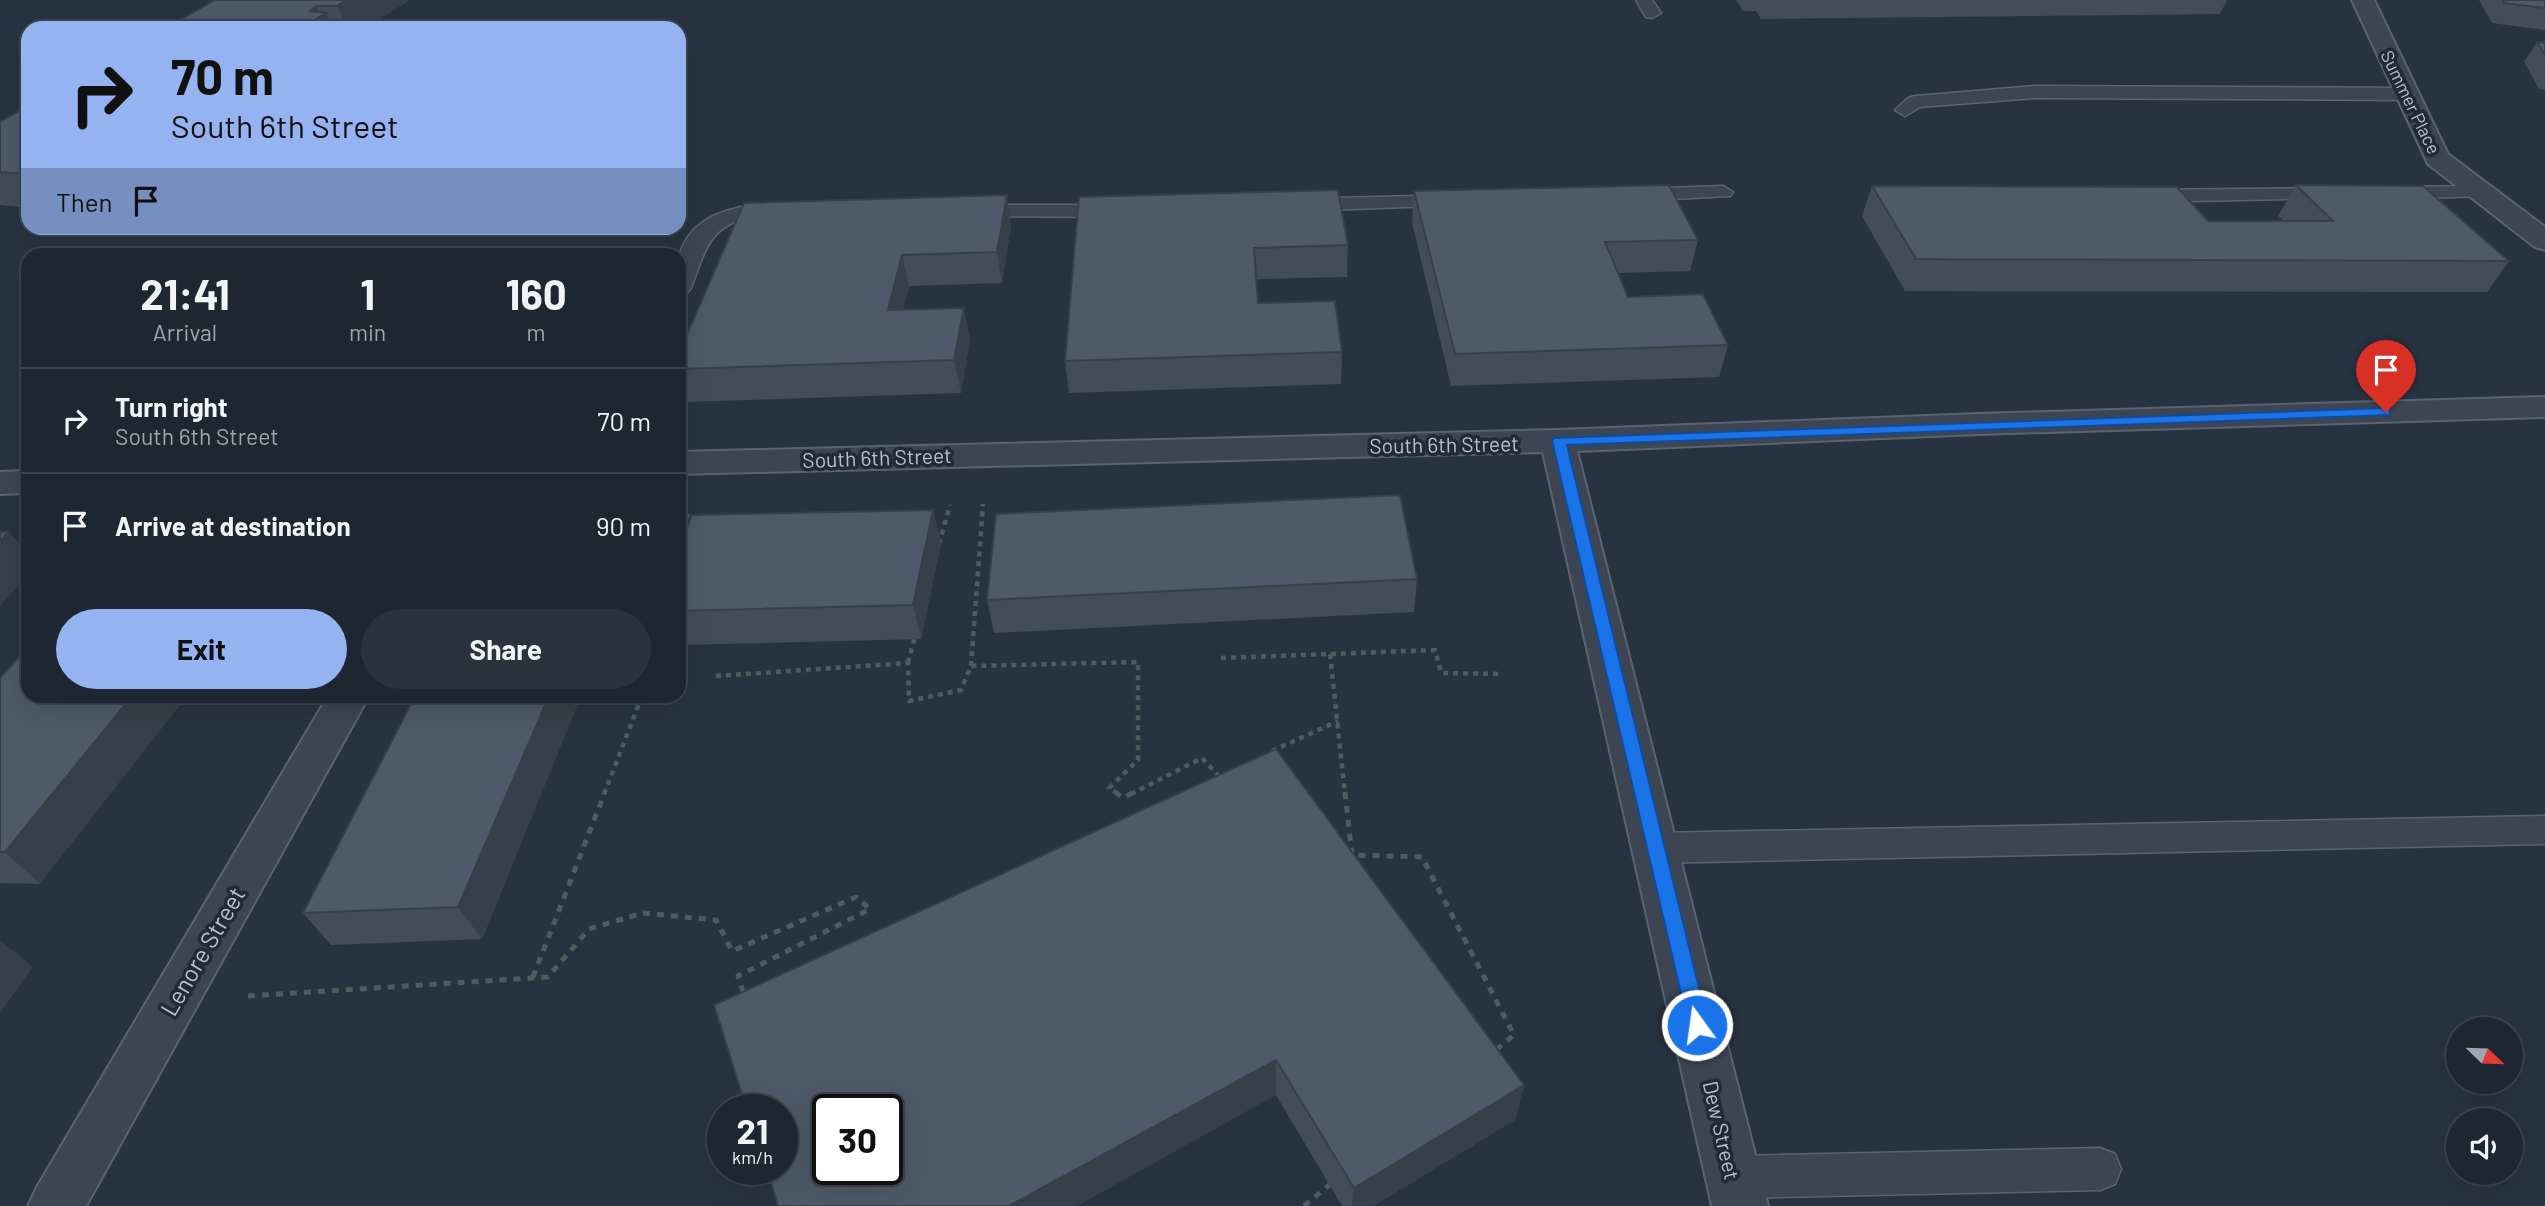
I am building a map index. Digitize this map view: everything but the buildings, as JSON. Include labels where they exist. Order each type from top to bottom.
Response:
[{"type":"street","name":"Summer Place","points":[[2363,0],[2437,158],[2545,241]]},
{"type":"street","name":"South 6th Street","points":[[686,463],[1559,441],[1979,424],[2545,407]]},
{"type":"street","name":"Dew Street","points":[[1559,441],[1737,1191]]},
{"type":"street","points":[[0,483],[21,482]]},
{"type":"street","name":"Lenore Street","points":[[56,1206],[345,703]]},
{"type":"lane","points":[[1905,110],[1915,102],[2035,92],[2407,94]]},
{"type":"lane","points":[[1611,196],[1723,192]]},
{"type":"lane","points":[[2141,196],[2478,192]]},
{"type":"lane","points":[[1280,206],[1472,200]]},
{"type":"lane","points":[[686,272],[704,232],[722,219],[760,210],[799,210]]},
{"type":"lane","points":[[943,210],[1143,210]]},
{"type":"lane","points":[[1655,848],[2545,830]]},
{"type":"lane","points":[[1737,1191],[2100,1168]]},
{"type":"path","points":[[919,622],[908,663],[909,701],[961,690],[971,666],[984,500]]},
{"type":"path","points":[[936,555],[951,501]]},
{"type":"path","points":[[686,520],[690,510]]},
{"type":"path","points":[[1221,658],[1435,650],[1441,673],[1501,674]]},
{"type":"path","points":[[1330,654],[1352,855],[1422,858],[1514,1035],[1493,1052]]},
{"type":"path","points":[[971,666],[1138,662],[1138,760],[1109,788],[1123,798],[1202,758],[1219,776]]},
{"type":"path","points":[[716,676],[908,663]]},
{"type":"path","points":[[533,977],[639,703]]},
{"type":"path","points":[[1266,754],[1338,721]]},
{"type":"path","points":[[1206,782],[1231,771]]},
{"type":"path","points":[[246,996],[548,977],[589,929],[643,913],[716,920],[732,951],[856,897],[870,909],[738,976],[744,996],[757,990]]},
{"type":"path","points":[[1304,1206],[1335,1180]]},
{"type":"route","points":[[1697,1025],[1559,441],[1979,424],[2386,412]]}]
